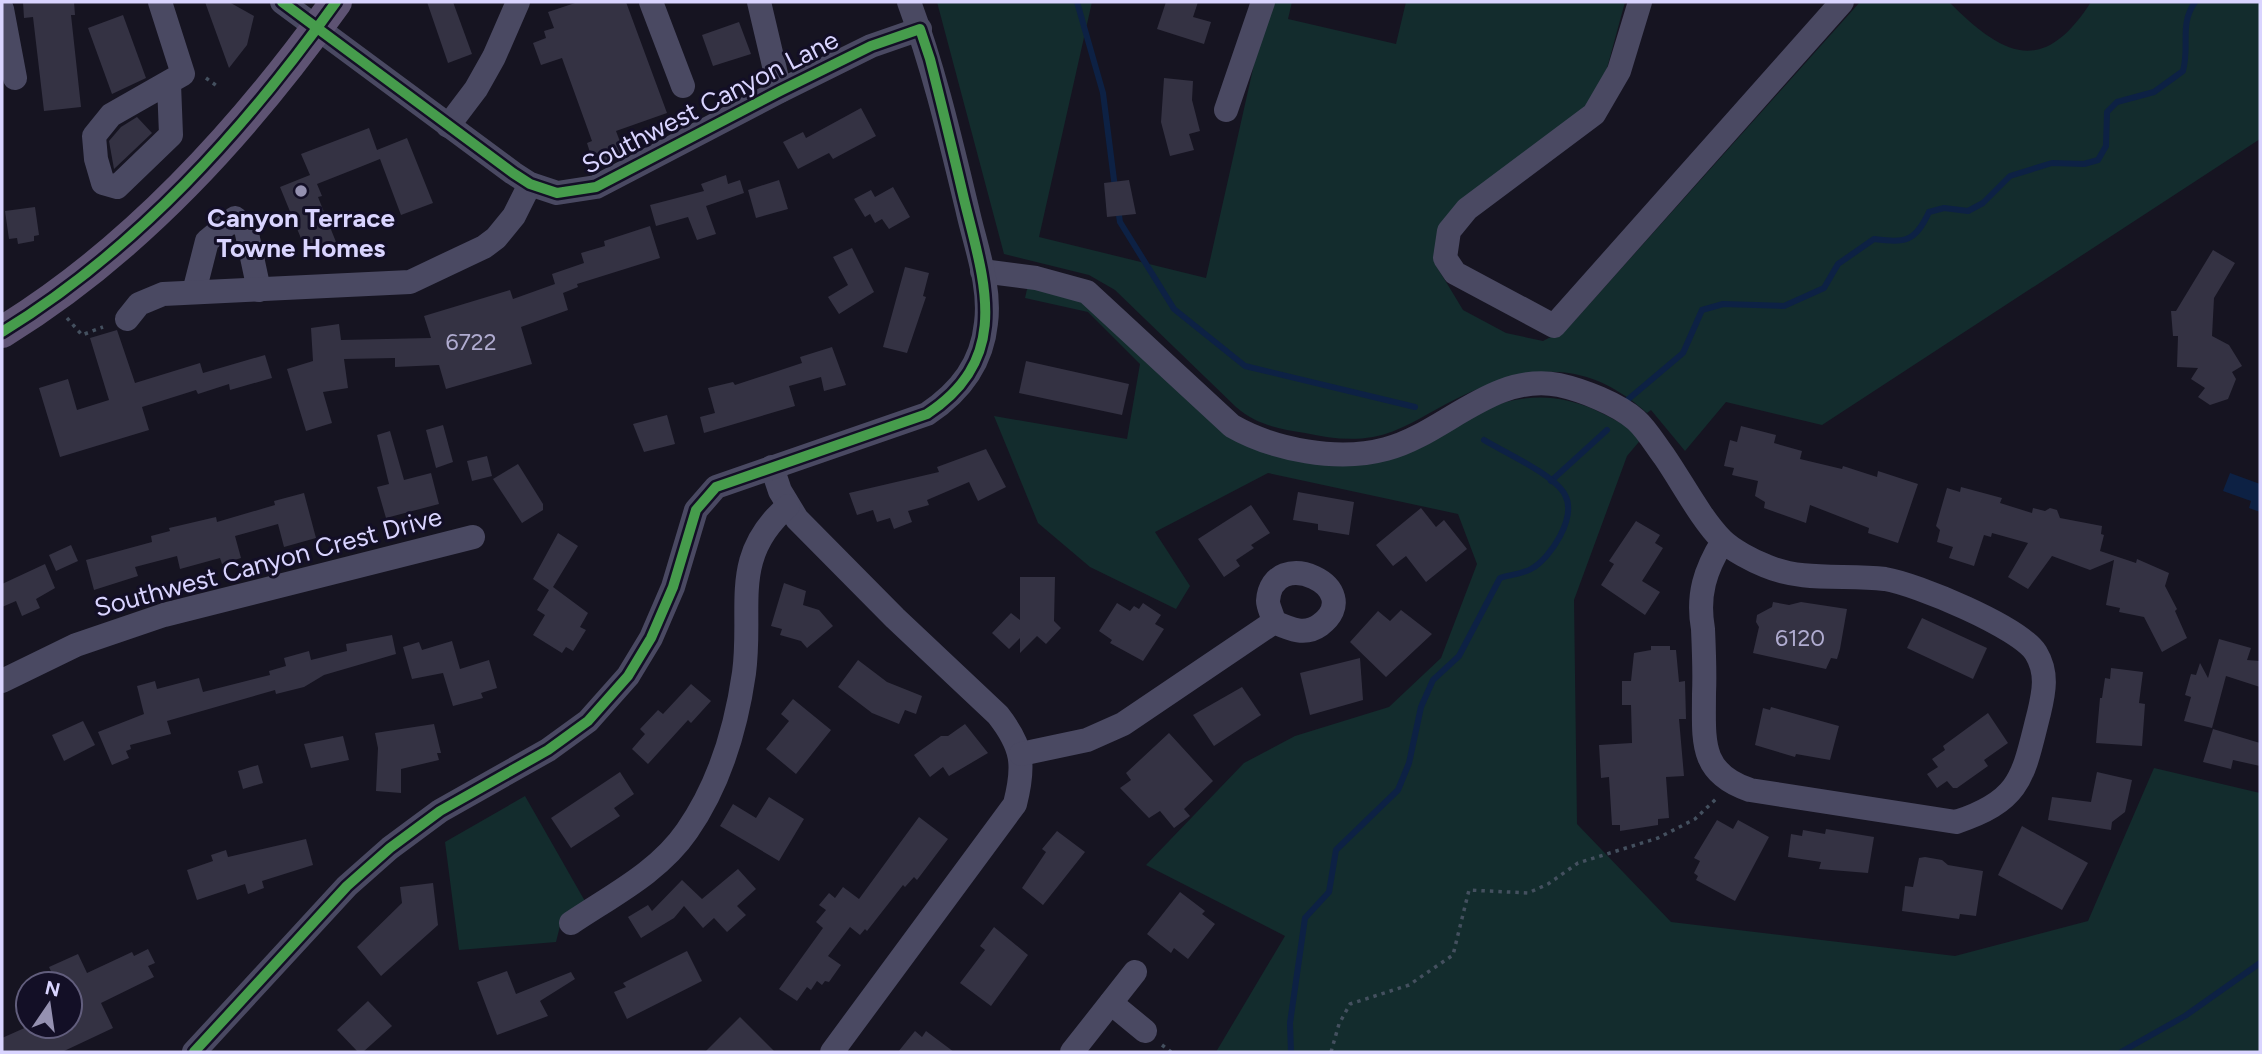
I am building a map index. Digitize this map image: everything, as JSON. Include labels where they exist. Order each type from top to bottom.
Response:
[{"type":"main road","points":[[2,332],[53,300],[167,202],[231,135],[336,2]]},
{"type":"street","points":[[160,2],[183,74],[169,85]]},
{"type":"street","name":"Southwest Canyon Lane","points":[[282,2],[530,184],[569,194],[596,187],[871,46],[920,29]]},
{"type":"street","points":[[448,125],[475,89],[494,57],[518,2]]},
{"type":"street","points":[[651,2],[683,86]]},
{"type":"street","points":[[760,2],[780,91]]},
{"type":"street","points":[[194,1052],[347,886],[390,848],[440,811],[548,750],[588,721],[628,676],[652,638],[673,587],[696,510],[716,487],[927,414],[948,400],[963,385],[975,364],[986,327],[988,309],[982,271],[930,59],[909,2]]},
{"type":"street","points":[[1226,110],[1263,2]]},
{"type":"street","points":[[1640,2],[1619,71],[1594,114],[1467,209],[1449,230],[1445,258],[1455,273],[1553,326],[1842,2]]},
{"type":"street","points":[[2,9],[15,78]]},
{"type":"street","points":[[127,319],[139,304],[155,295],[410,282],[484,247],[496,238],[514,216],[530,184]]},
{"type":"street","points":[[194,292],[207,241],[229,220],[236,218],[246,229],[259,290]]},
{"type":"street","points":[[982,271],[1036,278],[1087,292],[1232,426],[1256,440],[1350,454],[1387,449],[1487,397],[1524,384],[1558,385],[1590,396],[1635,419],[1723,541],[1767,567],[1802,575],[1886,580],[1920,589],[2016,632],[2036,653],[2046,684],[2022,777],[2006,798],[1983,813],[1956,822],[1750,790],[1731,784],[1712,763],[1704,736],[1705,671],[1700,592],[1710,562],[1723,541]]},
{"type":"street","points":[[772,467],[788,506],[895,618],[998,715],[1012,733],[1021,754],[1021,782],[1015,804],[832,1052]]},
{"type":"street","points":[[571,923],[654,866],[686,833],[708,797],[726,751],[740,698],[744,669],[747,571],[765,529],[788,506]]},
{"type":"street","name":"Southwest Canyon Crest Drive","points":[[2,681],[76,645],[164,615],[474,537]]},
{"type":"street","points":[[1021,754],[1087,740],[1123,724],[1274,622]]},
{"type":"street","points":[[1072,1052],[1135,972]]},
{"type":"street","points":[[1111,1003],[1145,1031]]},
{"type":"path","points":[[206,78],[218,86]]},
{"type":"path","points":[[53,300],[79,334],[86,335],[103,327]]},
{"type":"path","points":[[1331,1052],[1339,1024],[1350,1004],[1409,985],[1453,955],[1469,890],[1528,893],[1549,884],[1578,863],[1658,838],[1695,819],[1731,784]]},
{"type":"green space","points":[[937,2],[1092,2],[1039,237],[1206,278],[1268,2],[1292,2],[1288,19],[1396,44],[1406,2],[1625,2],[1603,83],[1584,111],[1448,219],[1437,267],[1463,310],[1506,333],[1543,341],[1568,328],[1860,2],[1949,2],[1987,35],[2005,46],[2022,50],[2039,49],[2056,41],[2073,26],[2091,2],[2260,2],[2260,139],[1822,425],[1726,402],[1685,451],[1651,410],[1647,413],[1622,394],[1598,381],[1573,374],[1549,372],[1524,374],[1499,381],[1383,435],[1356,439],[1331,438],[1277,428],[1244,413],[1115,290],[1089,275],[1004,254]]},
{"type":"green space","points":[[1028,285],[1080,298],[1220,426],[1321,462],[1525,398],[1544,397],[1578,403],[1610,417],[1643,437],[1627,456],[1574,600],[1577,824],[1671,922],[1955,956],[2088,921],[2154,768],[2260,793],[2260,1052],[1216,1052],[1285,936],[1146,865],[1244,763],[1295,736],[1389,707],[1441,658],[1477,564],[1458,514],[1268,473],[1155,532],[1190,586],[1176,609],[1090,567],[1038,523],[994,416],[1127,439],[1140,364],[1088,312],[1025,298]]},
{"type":"green space","points":[[525,796],[586,903],[560,926],[556,942],[459,950],[445,842]]},
{"type":"water","points":[[2230,473],[2260,484],[2260,512],[2249,508],[2251,501],[2223,491]]},
{"type":"building","points":[[23,2],[74,2],[75,15],[71,15],[81,107],[44,111],[33,17],[24,18]]},
{"type":"building","points":[[205,2],[229,2],[254,16],[247,45],[229,68]]},
{"type":"building","points":[[427,2],[453,2],[472,54],[448,63]]},
{"type":"building","points":[[578,2],[626,2],[667,113],[616,131],[625,155],[595,168],[587,143],[592,141],[562,58],[541,65],[533,43],[546,38],[544,31],[554,28],[548,12]]},
{"type":"building","points":[[1166,2],[1198,2],[1193,17],[1211,22],[1204,44],[1157,29]]},
{"type":"building","points":[[123,15],[146,78],[112,94],[88,28]]},
{"type":"building","points":[[739,22],[751,54],[713,66],[702,35]]},
{"type":"building","points":[[1164,78],[1193,81],[1192,100],[1200,131],[1189,134],[1194,150],[1170,156],[1161,122]]},
{"type":"building","points":[[861,108],[876,136],[833,159],[829,153],[798,169],[783,142],[803,132],[806,138]]},
{"type":"building","points":[[137,117],[152,133],[114,169],[109,141],[121,127]]},
{"type":"building","name":"Canyon Terrace Towne Homes","points":[[369,128],[377,150],[407,138],[433,203],[401,215],[380,159],[317,184],[322,196],[318,197],[336,242],[307,253],[280,187],[310,175],[301,154]]},
{"type":"building","points":[[726,175],[728,184],[740,180],[744,193],[706,206],[716,234],[697,240],[688,217],[656,226],[650,205],[704,191],[701,184]]},
{"type":"building","points":[[779,180],[788,209],[756,218],[748,190]]},
{"type":"building","points":[[1129,180],[1136,214],[1107,217],[1104,183]]},
{"type":"building","points":[[893,187],[910,217],[889,229],[882,219],[875,223],[870,214],[865,217],[854,199],[871,190],[875,197]]},
{"type":"building","points":[[35,207],[39,235],[34,236],[34,241],[18,244],[17,238],[9,239],[5,211]]},
{"type":"building","points":[[650,226],[660,258],[577,284],[578,287],[563,293],[568,310],[521,327],[532,364],[446,389],[439,365],[395,367],[395,358],[344,359],[348,388],[323,392],[332,423],[306,431],[287,369],[313,361],[311,328],[339,324],[341,340],[431,338],[424,316],[510,290],[513,299],[555,284],[552,274],[584,263],[581,253],[605,246],[604,241]]},
{"type":"building","points":[[852,248],[874,292],[839,314],[828,297],[848,285],[833,257]]},
{"type":"building","points":[[2213,250],[2235,263],[2214,298],[2212,336],[2229,345],[2242,366],[2232,372],[2236,379],[2228,399],[2210,405],[2198,397],[2205,388],[2191,379],[2198,368],[2177,367],[2178,336],[2173,336],[2171,311],[2176,311]]},
{"type":"building","points":[[905,267],[929,273],[923,296],[926,297],[907,353],[883,347]]},
{"type":"building","points":[[117,330],[135,383],[200,363],[203,373],[265,355],[272,378],[230,390],[229,384],[198,394],[196,390],[142,407],[149,430],[60,457],[39,388],[68,379],[77,410],[109,400],[90,338]]},
{"type":"building","points":[[832,347],[846,385],[824,391],[821,377],[789,386],[795,406],[704,433],[700,417],[715,413],[708,388],[733,382],[735,385],[802,363],[800,357]]},
{"type":"building","points":[[1026,361],[1129,384],[1122,415],[1019,393]]},
{"type":"building","points":[[667,415],[675,444],[644,452],[633,424]]},
{"type":"building","points":[[443,425],[453,462],[436,468],[426,430]]},
{"type":"building","points":[[1741,426],[1776,435],[1774,443],[1802,451],[1800,459],[1842,469],[1843,466],[1877,477],[1878,471],[1918,484],[1898,543],[1868,533],[1869,528],[1810,505],[1806,523],[1764,508],[1765,502],[1755,496],[1758,481],[1732,475],[1734,468],[1724,466],[1730,440],[1737,442]]},
{"type":"building","points":[[390,431],[404,480],[431,473],[439,504],[386,518],[377,487],[389,484],[377,435]]},
{"type":"building","points":[[986,449],[1006,487],[978,501],[969,482],[927,500],[929,505],[908,511],[912,522],[894,529],[890,518],[877,522],[873,510],[857,515],[849,493],[939,472],[937,467]]},
{"type":"building","points":[[487,456],[492,476],[472,481],[467,461]]},
{"type":"building","points":[[518,464],[543,504],[543,510],[522,523],[493,479]]},
{"type":"building","points":[[1961,487],[2002,498],[2000,503],[2032,513],[2033,508],[2045,511],[2050,508],[2057,510],[2060,518],[2102,526],[2101,534],[2104,535],[2100,551],[2136,563],[2137,559],[2169,573],[2165,586],[2187,638],[2162,652],[2144,617],[2119,612],[2120,608],[2106,605],[2114,560],[2090,570],[2052,556],[2028,589],[2008,577],[2028,543],[1992,533],[1991,537],[1984,535],[1974,566],[1949,558],[1953,547],[1937,542],[1940,530],[1936,526],[1947,488],[1960,492]]},
{"type":"building","points":[[1298,492],[1354,502],[1349,535],[1318,530],[1318,524],[1293,520]]},
{"type":"building","points":[[304,493],[316,538],[284,547],[278,524],[235,536],[241,558],[222,564],[220,558],[180,569],[177,556],[135,567],[138,576],[94,590],[86,560],[152,542],[151,536],[170,531],[169,528],[216,517],[217,522],[275,505],[274,501]]},
{"type":"building","points":[[1251,505],[1270,533],[1251,545],[1254,548],[1236,560],[1240,566],[1224,577],[1198,539]]},
{"type":"building","points":[[1421,508],[1436,527],[1444,520],[1467,549],[1426,582],[1406,556],[1393,566],[1376,545]]},
{"type":"building","points":[[1636,521],[1660,535],[1655,543],[1663,548],[1642,581],[1660,592],[1645,615],[1601,585],[1614,564],[1609,561]]},
{"type":"building","points":[[558,533],[578,546],[553,587],[588,613],[580,627],[586,630],[573,651],[566,647],[562,653],[533,635],[545,615],[537,610],[549,590],[533,579]]},
{"type":"building","points":[[71,545],[78,561],[56,571],[49,555]]},
{"type":"building","points":[[45,564],[55,588],[36,599],[40,608],[22,616],[16,601],[2,607],[2,584]]},
{"type":"building","points":[[1020,577],[1055,577],[1054,621],[1061,628],[1046,644],[1037,636],[1020,653],[1020,638],[1009,649],[992,633],[1011,613],[1020,620]]},
{"type":"building","points":[[784,583],[806,591],[803,605],[819,610],[833,626],[807,648],[801,641],[780,635],[782,629],[771,626]]},
{"type":"building","points":[[1773,602],[1789,605],[1801,602],[1847,609],[1837,659],[1831,658],[1826,669],[1753,653],[1759,627],[1756,622],[1757,615],[1772,607]]},
{"type":"building","points":[[1117,603],[1130,611],[1134,606],[1139,609],[1143,603],[1161,615],[1155,624],[1164,629],[1143,661],[1110,643],[1112,640],[1099,631]]},
{"type":"building","points":[[1401,610],[1432,634],[1386,677],[1350,642],[1378,611],[1390,621]]},
{"type":"building","points":[[1922,618],[1987,648],[1973,679],[1907,648]]},
{"type":"building","points":[[392,635],[396,654],[324,675],[304,687],[276,694],[275,690],[167,721],[171,734],[130,745],[131,749],[126,751],[129,758],[112,765],[98,732],[144,714],[137,686],[155,681],[157,689],[199,678],[203,692],[270,675],[269,671],[286,666],[284,658],[309,651],[311,660],[347,651],[346,644]]},
{"type":"building","points":[[2219,639],[2251,648],[2247,660],[2260,661],[2260,687],[2226,676],[2212,728],[2184,721],[2191,697],[2185,695],[2191,674],[2196,675],[2200,663],[2208,678]]},
{"type":"building","points":[[452,641],[460,669],[489,660],[497,688],[481,693],[483,698],[453,706],[443,673],[412,679],[403,647],[419,642],[422,650]]},
{"type":"building","points":[[1651,646],[1670,646],[1670,650],[1676,650],[1679,682],[1685,681],[1686,719],[1679,719],[1684,776],[1666,777],[1669,818],[1658,819],[1658,825],[1620,831],[1620,825],[1612,825],[1609,777],[1601,778],[1599,745],[1632,743],[1631,705],[1622,705],[1622,681],[1631,681],[1634,653],[1651,650]]},
{"type":"building","points":[[1360,658],[1363,700],[1310,715],[1300,673]]},
{"type":"building","points":[[858,660],[887,682],[922,696],[916,714],[905,710],[899,724],[872,713],[838,687]]},
{"type":"building","points":[[2111,668],[2143,672],[2139,703],[2145,704],[2142,746],[2096,743],[2100,698],[2105,678],[2110,679]]},
{"type":"building","points":[[691,684],[711,701],[691,723],[688,720],[648,764],[632,749],[645,734],[640,729],[658,710],[663,714]]},
{"type":"building","points":[[1242,687],[1261,715],[1214,746],[1193,715]]},
{"type":"building","points":[[793,699],[831,730],[796,774],[766,749],[789,721],[781,714]]},
{"type":"building","points":[[1771,707],[1839,726],[1830,760],[1796,754],[1795,757],[1755,745],[1763,708],[1770,710]]},
{"type":"building","points":[[1988,713],[2008,743],[1984,760],[1988,766],[1957,788],[1953,788],[1947,781],[1937,788],[1927,774],[1938,767],[1932,759],[1945,750],[1943,746]]},
{"type":"building","points":[[83,721],[95,745],[64,761],[52,735]]},
{"type":"building","points":[[434,724],[441,753],[437,753],[439,760],[401,769],[401,793],[376,791],[378,748],[375,733]]},
{"type":"building","points":[[965,724],[988,753],[949,776],[943,767],[930,777],[914,755],[941,736],[948,736]]},
{"type":"building","points":[[2213,729],[2260,743],[2260,766],[2233,760],[2231,769],[2203,762]]},
{"type":"building","points":[[1169,733],[1213,781],[1184,809],[1190,816],[1174,828],[1160,811],[1149,818],[1120,788],[1131,780],[1126,773]]},
{"type":"building","points":[[343,736],[349,760],[311,768],[304,744]]},
{"type":"building","points":[[258,765],[263,783],[243,789],[238,771]]},
{"type":"building","points":[[620,772],[634,794],[614,808],[620,816],[571,848],[551,818]]},
{"type":"building","points":[[2097,772],[2132,780],[2125,812],[2112,822],[2111,830],[2048,820],[2052,797],[2091,802]]},
{"type":"building","points":[[769,797],[804,819],[779,861],[720,826],[733,804],[756,818]]},
{"type":"building","points":[[919,817],[948,839],[917,880],[914,877],[905,887],[903,885],[867,931],[865,929],[860,935],[850,927],[828,956],[841,965],[829,982],[825,981],[822,985],[817,981],[811,990],[807,987],[797,1001],[779,989],[823,928],[816,922],[826,910],[819,905],[829,893],[835,898],[843,887],[859,899]]},
{"type":"building","points":[[1717,820],[1733,829],[1738,820],[1769,837],[1735,901],[1696,880],[1698,876],[1694,873],[1700,861],[1694,858]]},
{"type":"building","points":[[2022,826],[2088,863],[2062,910],[1998,875]]},
{"type":"building","points":[[1826,829],[1874,837],[1868,873],[1819,869],[1821,862],[1788,857],[1791,834],[1802,836],[1803,830],[1825,834]]},
{"type":"building","points":[[1057,831],[1085,852],[1043,905],[1022,888],[1046,852],[1042,849]]},
{"type":"building","points":[[306,839],[313,865],[262,881],[264,888],[248,894],[245,884],[197,900],[187,870],[213,861],[211,855],[226,850],[228,857]]},
{"type":"building","points":[[1919,858],[1942,860],[1948,865],[1983,871],[1976,916],[1960,914],[1959,919],[1902,911],[1905,886],[1913,887]]},
{"type":"building","points":[[738,869],[756,889],[737,906],[746,915],[727,932],[714,918],[703,928],[684,906],[674,918],[641,938],[628,917],[648,905],[652,911],[682,880],[702,899]]},
{"type":"building","points":[[433,883],[438,925],[381,976],[357,947],[402,903],[400,887]]},
{"type":"building","points":[[1180,892],[1205,911],[1202,914],[1215,924],[1188,959],[1174,948],[1171,953],[1147,934]]},
{"type":"building","points":[[994,927],[1028,955],[991,1006],[960,983],[985,950],[980,946]]},
{"type":"building","points":[[148,949],[155,963],[148,966],[154,977],[101,1003],[113,1028],[62,1052],[2,1052],[2,1038],[14,1033],[14,1040],[84,1040],[84,970],[50,970],[49,967],[78,954],[87,973],[132,952],[134,956]]},
{"type":"building","points":[[687,951],[702,981],[627,1019],[614,992],[626,987],[623,983]]},
{"type":"building","points":[[507,971],[516,994],[571,972],[575,979],[540,1001],[548,1016],[497,1035],[477,982]]},
{"type":"building","points":[[368,1001],[392,1026],[363,1052],[358,1052],[337,1030]]},
{"type":"building","points":[[740,1017],[775,1052],[705,1052]]},
{"type":"building","points":[[915,1031],[922,1037],[926,1031],[954,1052],[898,1052]]},
{"type":"waterway","points":[[1077,2],[1103,93],[1115,188]]},
{"type":"waterway","points":[[1625,402],[1683,353],[1702,310],[1723,304],[1784,306],[1824,288],[1838,264],[1874,239],[1894,241],[1914,235],[1929,212],[1944,208],[1968,211],[1983,203],[2010,176],[2052,163],[2084,164],[2098,160],[2106,146],[2107,112],[2117,102],[2154,92],[2183,71],[2187,19],[2195,2]]},
{"type":"waterway","points":[[1118,209],[1120,222],[1174,309],[1245,366],[1415,407]]},
{"type":"waterway","points":[[1551,481],[1607,430]]},
{"type":"waterway","points":[[1291,1052],[1290,1023],[1305,918],[1329,892],[1336,850],[1398,790],[1409,763],[1421,707],[1433,680],[1459,656],[1500,578],[1527,571],[1539,564],[1554,547],[1565,525],[1568,504],[1559,487],[1540,472],[1484,440]]},
{"type":"waterway","points":[[2121,1052],[2185,1016],[2260,963]]},
{"type":"cycle path","points":[[194,1052],[347,886],[390,848],[440,811],[548,750],[588,721],[628,676],[651,638],[673,587],[696,510],[716,487],[927,414],[954,392],[972,368],[982,343],[985,316],[979,259],[930,59],[920,29],[871,46],[596,187],[557,193],[530,184],[513,173],[282,2]]},
{"type":"cycle path","points":[[2,332],[98,264],[185,184],[264,96],[336,2]]},
{"type":"place","name":"Canyon Terrace Towne Homes","points":[[301,191]]}]
